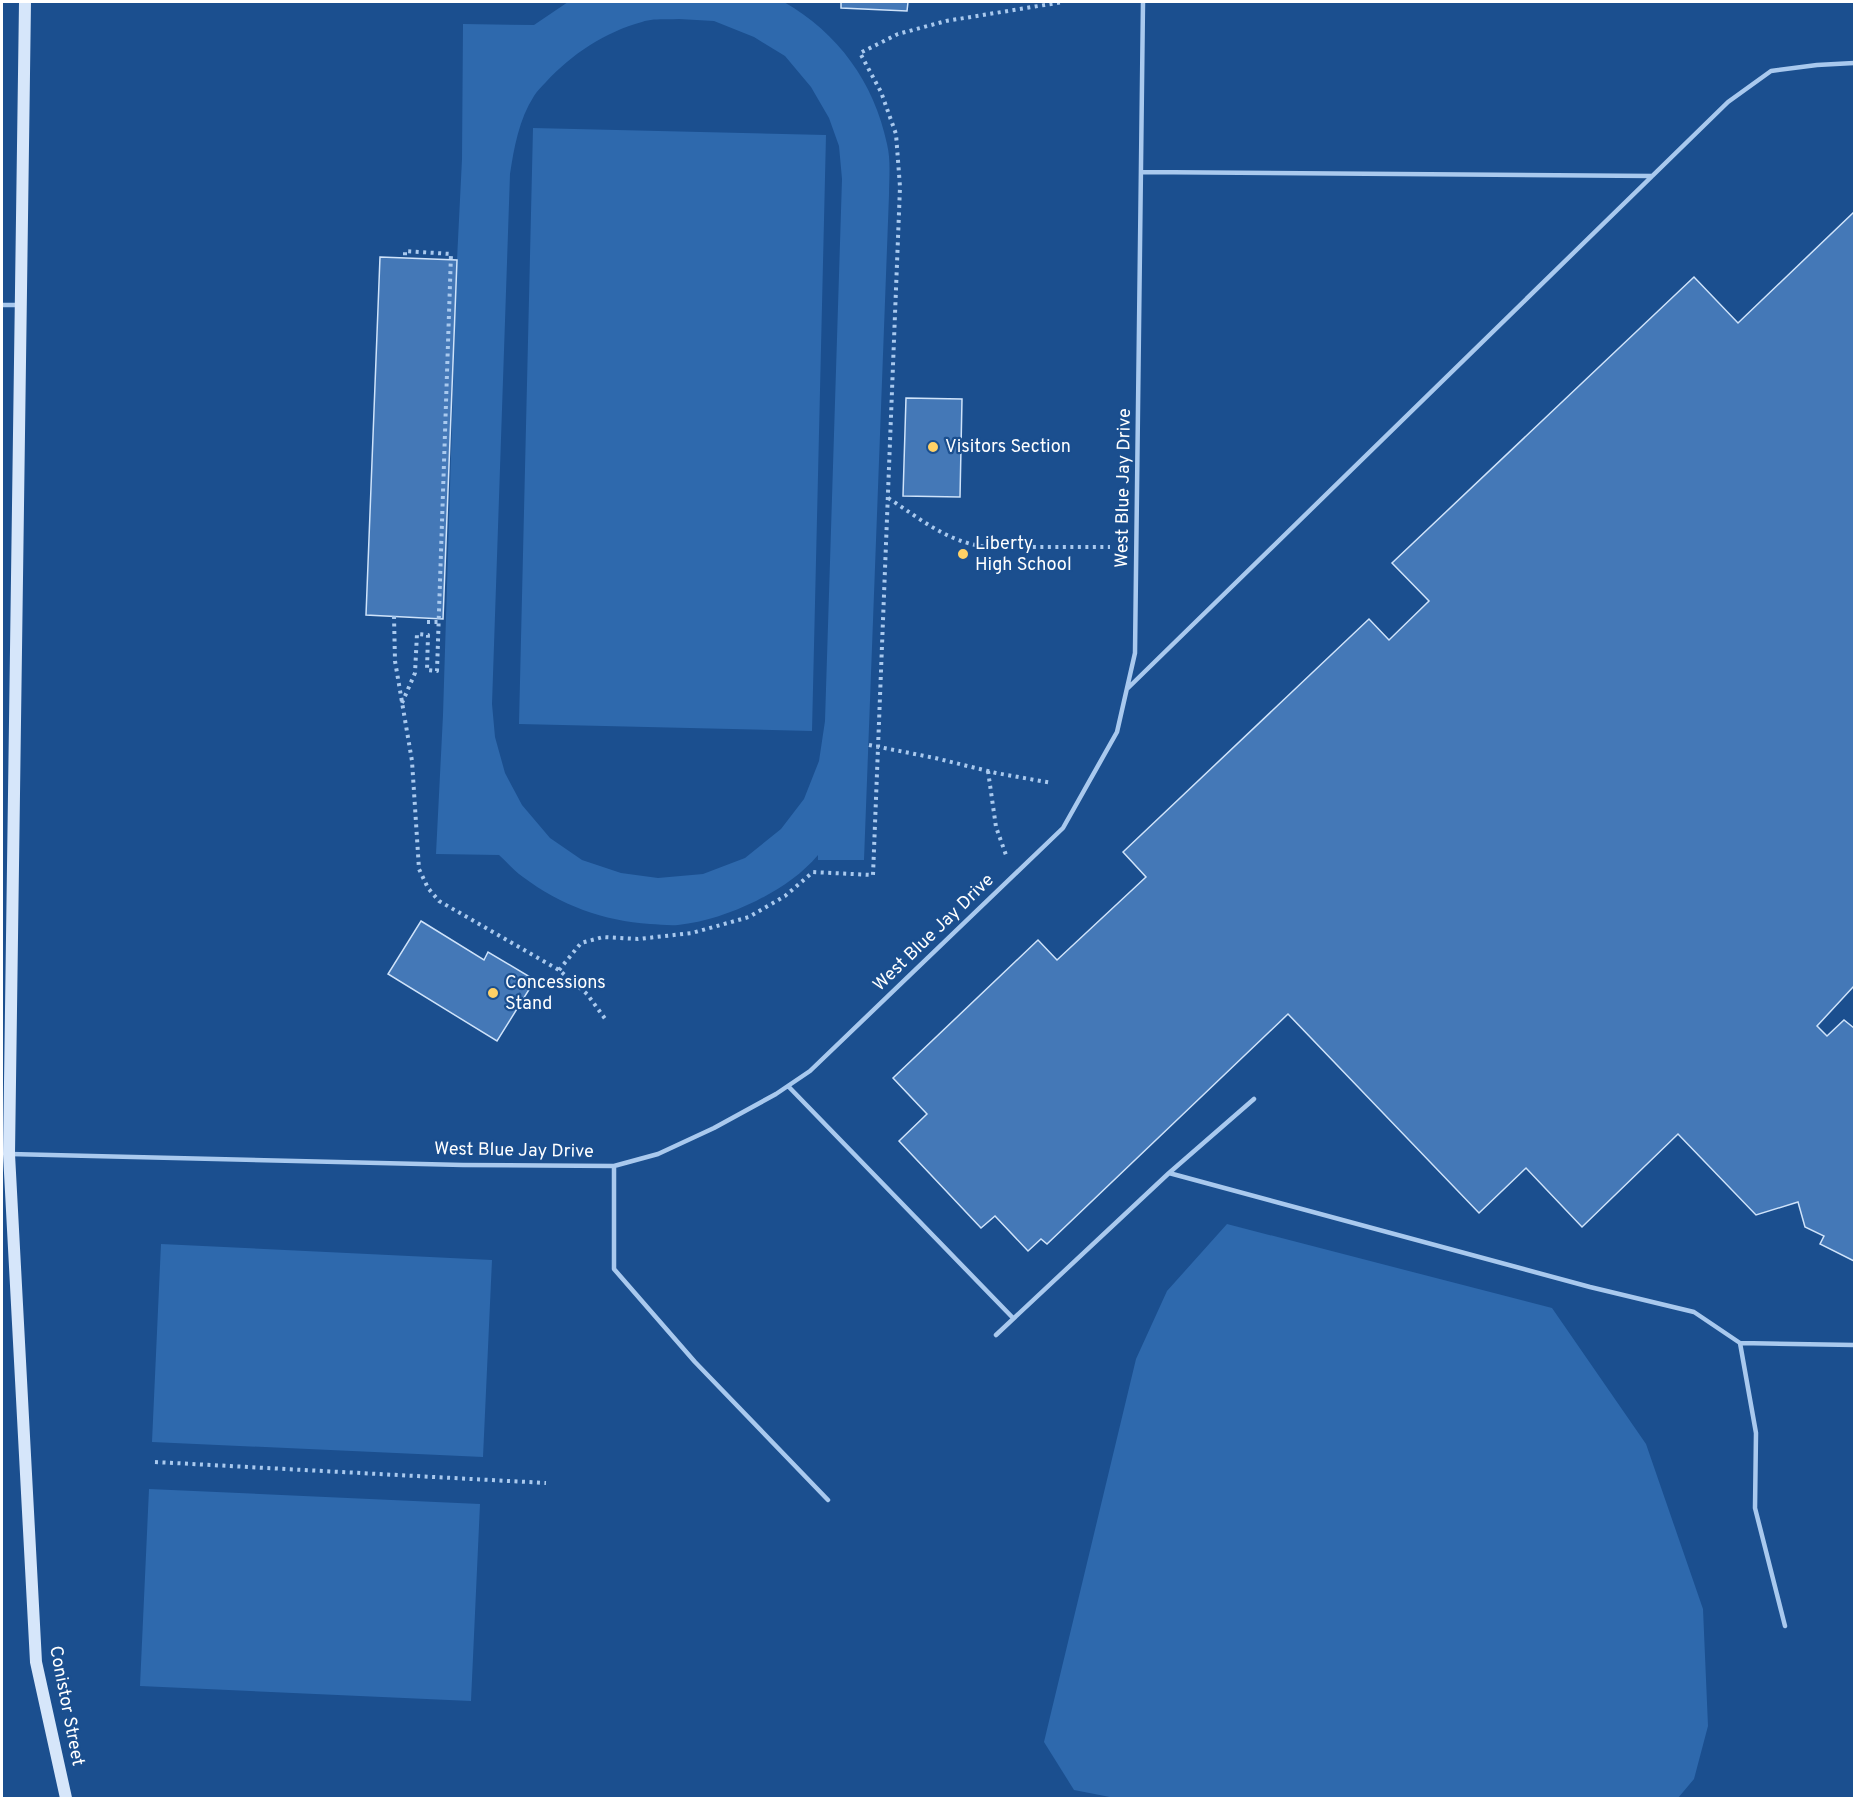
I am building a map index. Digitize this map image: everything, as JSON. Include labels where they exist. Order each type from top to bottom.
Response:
[{"type":"main road","name":"Conistor Street","points":[[25,2],[9,1154],[36,1662],[66,1798]]},
{"type":"lane","name":"West Blue Jay Drive","points":[[9,1154],[463,1165],[614,1166],[658,1154],[714,1128],[810,1071],[1063,828],[1117,732],[1135,653],[1143,2]]},
{"type":"lane","points":[[1127,689],[1728,102],[1771,71],[1854,63]]},
{"type":"lane","points":[[1141,172],[1652,177]]},
{"type":"lane","points":[[2,305],[20,305]]},
{"type":"lane","points":[[788,1086],[1013,1318]]},
{"type":"lane","points":[[996,1335],[1169,1173],[1254,1099]]},
{"type":"lane","points":[[614,1166],[614,1269],[690,1356],[828,1500]]},
{"type":"lane","points":[[1169,1173],[1590,1287],[1694,1312],[1740,1343],[1854,1346]]},
{"type":"lane","points":[[1740,1343],[1756,1433],[1755,1508],[1785,1626]]},
{"type":"path","points":[[559,970],[581,943],[603,937],[638,939],[692,933],[749,917],[785,896],[813,872],[873,875],[900,187],[896,134],[881,92],[860,53],[898,34],[927,26],[1063,2]]},
{"type":"path","points":[[402,703],[415,673],[417,634],[428,635],[427,670],[437,671],[451,254],[405,251],[405,258]]},
{"type":"path","points":[[888,498],[938,532],[969,545],[1110,547]]},
{"type":"path","points":[[394,616],[395,661],[412,760],[419,870],[428,888],[439,901],[559,970],[587,994],[606,1020]]},
{"type":"path","points":[[428,622],[438,622]]},
{"type":"path","points":[[869,745],[1053,783]]},
{"type":"path","points":[[988,771],[996,827],[1007,860]]},
{"type":"path","points":[[155,1462],[546,1483]]},
{"type":"shaded area","points":[[568,2],[784,2],[821,29],[851,61],[873,100],[888,150],[889,195],[864,860],[818,860],[818,855],[797,875],[765,896],[727,913],[688,924],[633,922],[583,910],[537,887],[499,855],[436,854],[462,159],[463,24],[534,25]],"holes":[[[679,19],[714,21],[754,37],[785,56],[811,87],[829,118],[839,146],[842,179],[825,721],[819,761],[804,799],[781,829],[745,858],[703,874],[658,878],[621,873],[582,860],[550,838],[522,805],[505,773],[495,737],[492,704],[510,174],[524,114],[535,94],[578,53],[602,38],[628,26],[646,21]]]},
{"type":"shaded area","points":[[533,128],[826,135],[812,731],[519,724]]},
{"type":"shaded area","points":[[1227,1224],[1552,1308],[1646,1444],[1703,1609],[1708,1726],[1694,1779],[1678,1798],[1115,1798],[1074,1790],[1044,1742],[1136,1359],[1167,1291]]},
{"type":"shaded area","points":[[161,1244],[492,1260],[483,1457],[152,1442]]},
{"type":"shaded area","points":[[149,1489],[480,1504],[471,1701],[140,1686]]},
{"type":"building","points":[[841,2],[908,2],[907,11],[841,8]]},
{"type":"building","points":[[1854,212],[1854,986],[1817,1026],[1827,1036],[1844,1020],[1854,1028],[1854,1261],[1820,1244],[1824,1236],[1805,1227],[1798,1202],[1756,1215],[1678,1134],[1582,1227],[1526,1168],[1479,1213],[1288,1014],[1047,1244],[1041,1239],[1028,1251],[995,1216],[981,1228],[899,1141],[927,1114],[893,1078],[1038,940],[1057,960],[1146,877],[1123,852],[1369,619],[1389,640],[1429,601],[1392,563],[1694,277],[1738,323]]},
{"type":"building","points":[[380,257],[457,260],[443,619],[366,615]]},
{"type":"building","name":"Visitors Section","points":[[906,398],[962,399],[960,497],[903,496]]},
{"type":"building","points":[[421,921],[484,960],[488,952],[535,980],[497,1041],[388,974]]},
{"type":"place","name":"Visitors Section","points":[[933,447]]},
{"type":"place","name":"Liberty High School","points":[[963,554]]},
{"type":"place","name":"Concessions Stand","points":[[493,993]]}]
